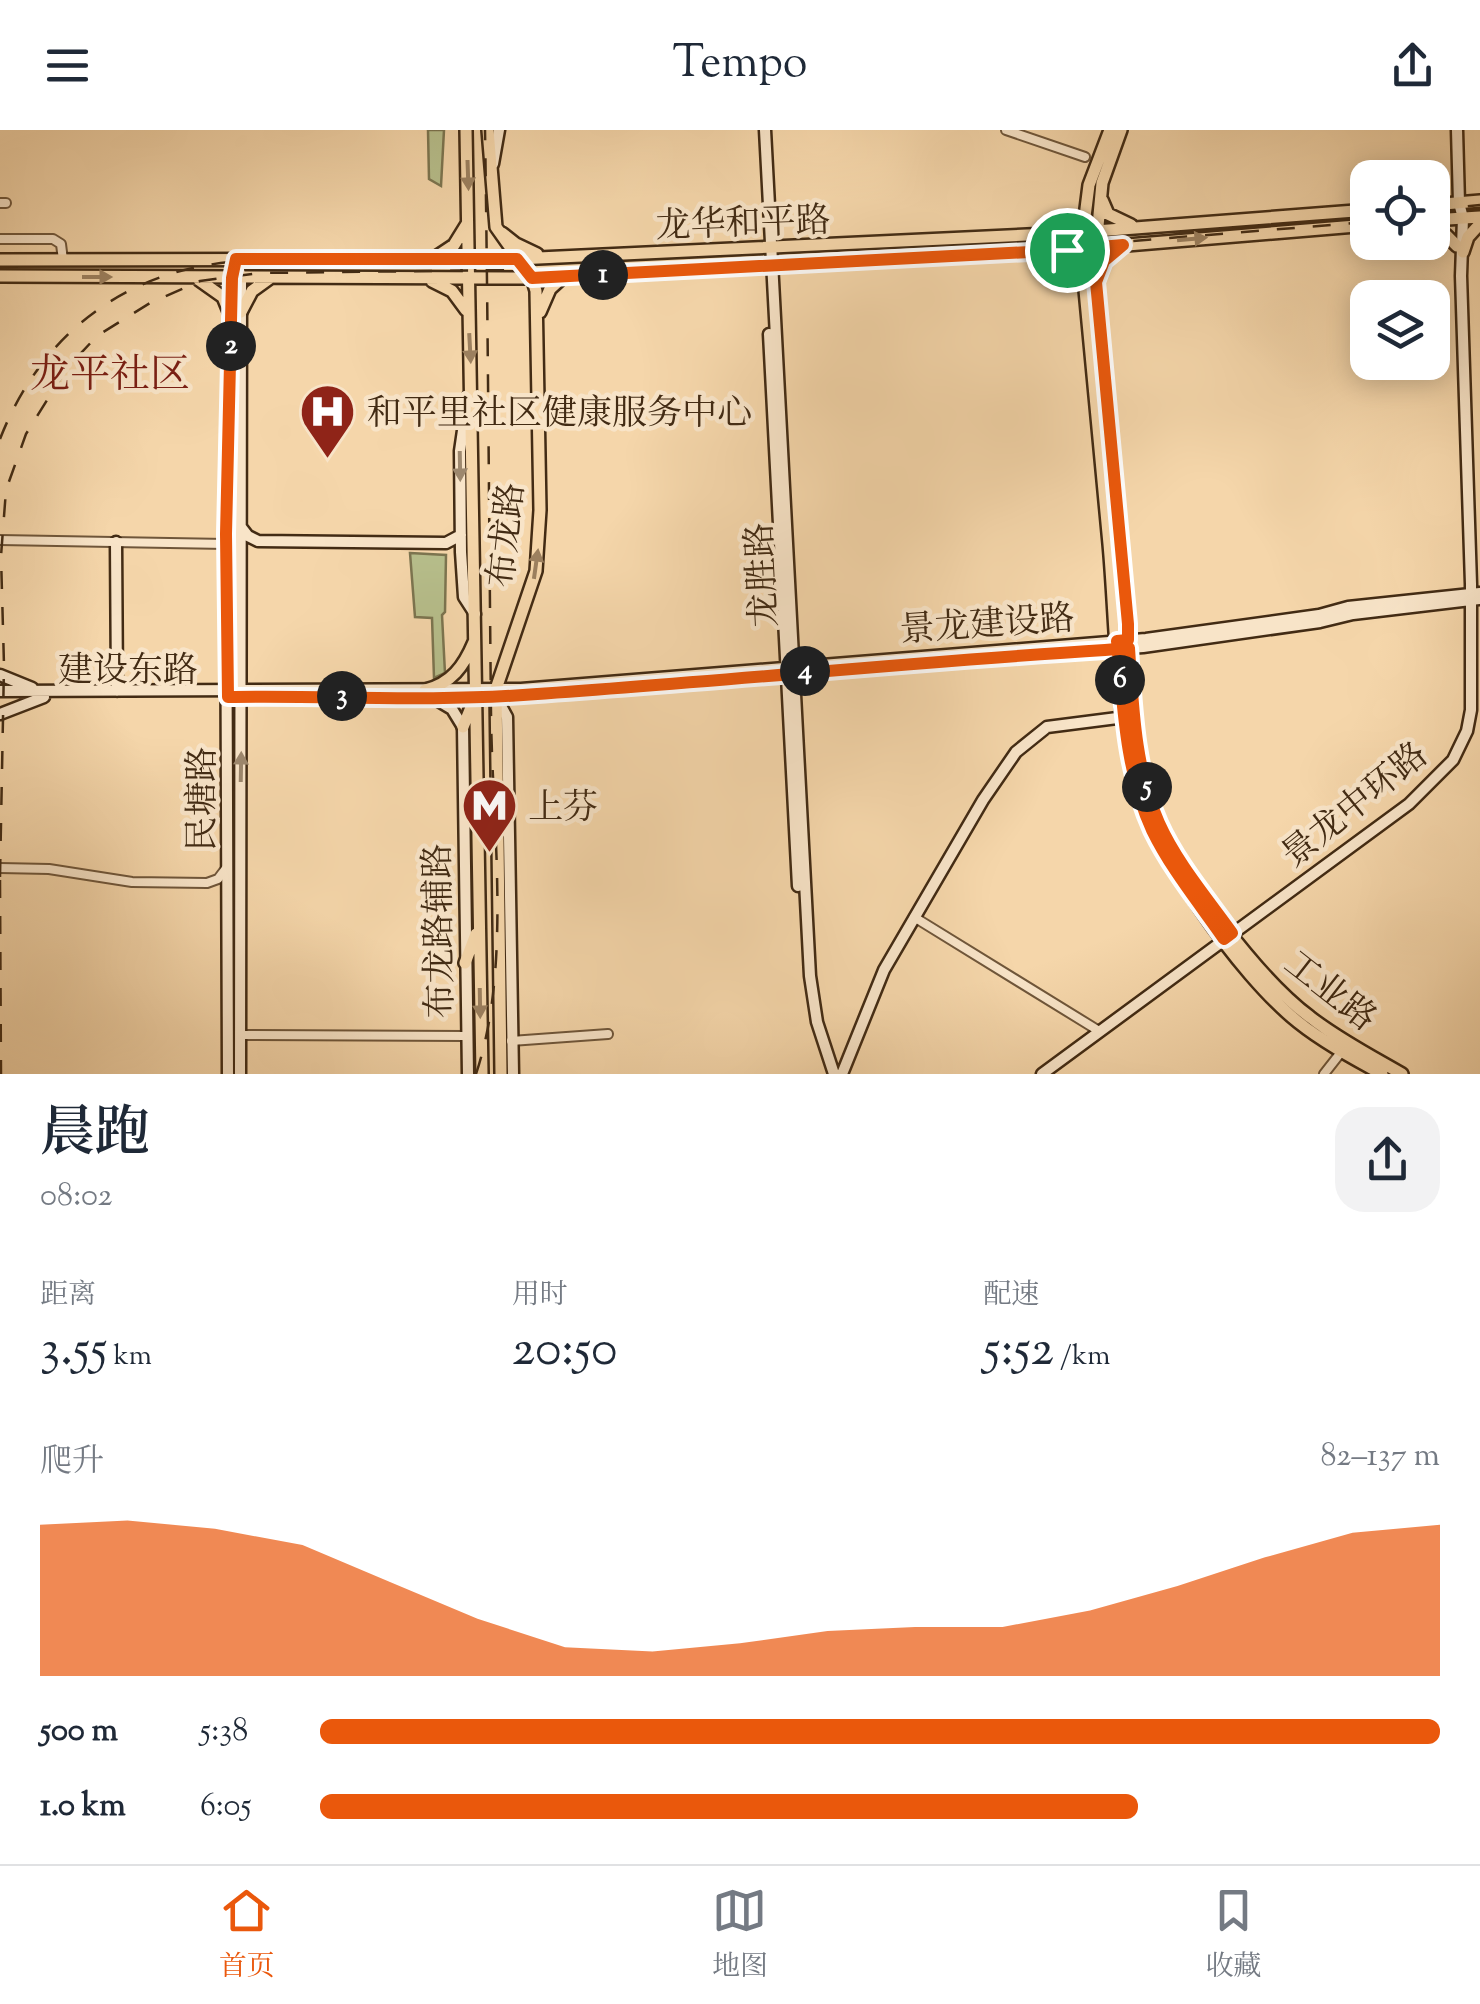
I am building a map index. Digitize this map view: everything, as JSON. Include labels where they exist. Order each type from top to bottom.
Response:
[{"type":"main road","name":"布龙路","points":[[466,130],[482,1074]]},
{"type":"main road","points":[[488,130],[496,227],[532,278]]},
{"type":"main road","points":[[492,166],[500,130]]},
{"type":"main road","name":"龙胜路","points":[[762,130],[804,978],[812,1030],[830,1074]]},
{"type":"main road","name":"工业路","points":[[1110,130],[1091,159],[1086,199],[1090,281],[1123,645],[1138,748],[1153,808],[1228,936],[1270,981],[1324,1028],[1402,1074]]},
{"type":"main road","name":"工业路","points":[[1089,232],[1122,130]]},
{"type":"main road","name":"景龙中环路","points":[[1042,1074],[1408,804],[1453,760],[1467,731],[1475,596],[1474,481],[1461,276],[1458,130]]},
{"type":"main road","points":[[1101,188],[1108,214],[1140,228]]},
{"type":"main road","points":[[1053,234],[1072,222],[1086,199]]},
{"type":"main road","points":[[1450,204],[1480,201]]},
{"type":"main road","name":"龙华和平路","points":[[0,260],[517,259],[1089,232],[1350,211]]},
{"type":"main road","points":[[1450,219],[1480,220],[1460,249],[1450,238]]},
{"type":"main road","points":[[432,258],[454,246],[469,220]]},
{"type":"main road","points":[[496,227],[516,244],[546,256]]},
{"type":"main road","name":"龙华和平路","points":[[3,277],[566,277],[1350,230]]},
{"type":"main road","points":[[1048,250],[1074,264],[1090,281],[1104,261],[1123,245]]},
{"type":"main road","name":"民塘路","points":[[236,259],[242,693],[240,1074]]},
{"type":"main road","points":[[190,277],[203,281],[223,297],[236,315],[252,291],[270,278]]},
{"type":"main road","points":[[537,322],[550,288],[566,277]]},
{"type":"main road","points":[[423,278],[452,291],[468,315]]},
{"type":"main road","name":"布龙路","points":[[501,1074],[496,692],[536,572],[540,510],[536,291],[532,278]]},
{"type":"main road","name":"民塘路","points":[[228,1074],[226,544],[236,315]]},
{"type":"main road","name":"布龙路","points":[[461,552],[461,434],[472,380]]},
{"type":"main road","points":[[241,527],[258,540],[446,543],[461,535]]},
{"type":"main road","points":[[116,542],[117,690]]},
{"type":"main road","points":[[241,559],[248,548],[258,546],[451,549],[461,552],[464,597],[475,614]]},
{"type":"main road","name":"景龙建设路","points":[[496,692],[1123,645],[1320,622],[1475,596]]},
{"type":"main road","points":[[463,726],[452,709],[428,693],[454,676],[475,638]]},
{"type":"main road","name":"工业路","points":[[1123,645],[1125,717],[1133,774],[1150,825],[1174,868],[1287,1013],[1382,1074]]},
{"type":"main road","points":[[0,674],[41,694]]},
{"type":"main road","name":"建设东路","points":[[41,694],[117,690],[228,693]]},
{"type":"main road","name":"建设东路","points":[[0,694],[496,692]]},
{"type":"main road","name":"布龙路辅路","points":[[496,692],[507,717],[513,1074]]},
{"type":"main road","points":[[463,726],[476,693]]},
{"type":"main road","points":[[0,714],[41,694]]},
{"type":"main road","points":[[842,1074],[878,980],[983,800],[1026,742],[1047,727],[1125,717]]},
{"type":"main road","name":"布龙路辅路","points":[[463,726],[468,1074]]},
{"type":"main road","points":[[466,962],[479,925]]},
{"type":"street","points":[[1006,130],[1091,159]]},
{"type":"street","points":[[0,239],[54,239],[60,244],[64,260]]},
{"type":"street","points":[[0,540],[226,544]]},
{"type":"street","points":[[207,883],[222,876],[228,863]]},
{"type":"street","points":[[0,868],[49,868],[132,882],[207,883],[224,891],[228,902]]},
{"type":"street","points":[[914,917],[1100,1030]]},
{"type":"street","points":[[511,1041],[608,1034]]},
{"type":"street","points":[[240,1035],[466,1036]]},
{"type":"street","points":[[1324,1074],[1342,1051]]},
{"type":"green space","points":[[428,130],[444,130],[441,186],[429,179]]},
{"type":"green space","points":[[410,553],[446,555],[442,615],[445,673],[434,678],[432,618],[415,617]]},
{"type":"railway","points":[[476,1074],[487,1032],[497,942],[485,130]]},
{"type":"railway","points":[[1450,208],[1480,205]]},
{"type":"railway","points":[[0,877],[4,665],[1,556],[6,490],[26,434],[67,368],[97,336],[150,303],[200,281],[259,273],[597,269],[1033,249],[1350,223]]},
{"type":"railway","points":[[0,439],[40,366],[95,312],[128,291],[164,276],[244,261]]},
{"type":"railway","points":[[0,880],[1,1074]]},
{"type":"place","name":"和平里社区健康服务中心","points":[[328,461]]},
{"type":"place","name":"上芬","points":[[489,855]]},
{"type":"district","name":"龙平社区","points":[[110,373]]},
{"type":"route","points":[[1067,250],[532,278],[517,259],[236,259],[232,278],[226,534],[228,697],[522,696],[793,672],[955,661],[1105,650],[1118,649],[1129,648],[1138,748],[1153,808],[1179,858],[1232,933],[1224,939],[1157,839],[1137,790],[1129,755],[1119,665],[1118,649],[1117,641],[1128,640],[1128,624],[1096,282],[1104,261],[1123,245],[1067,250]]}]
